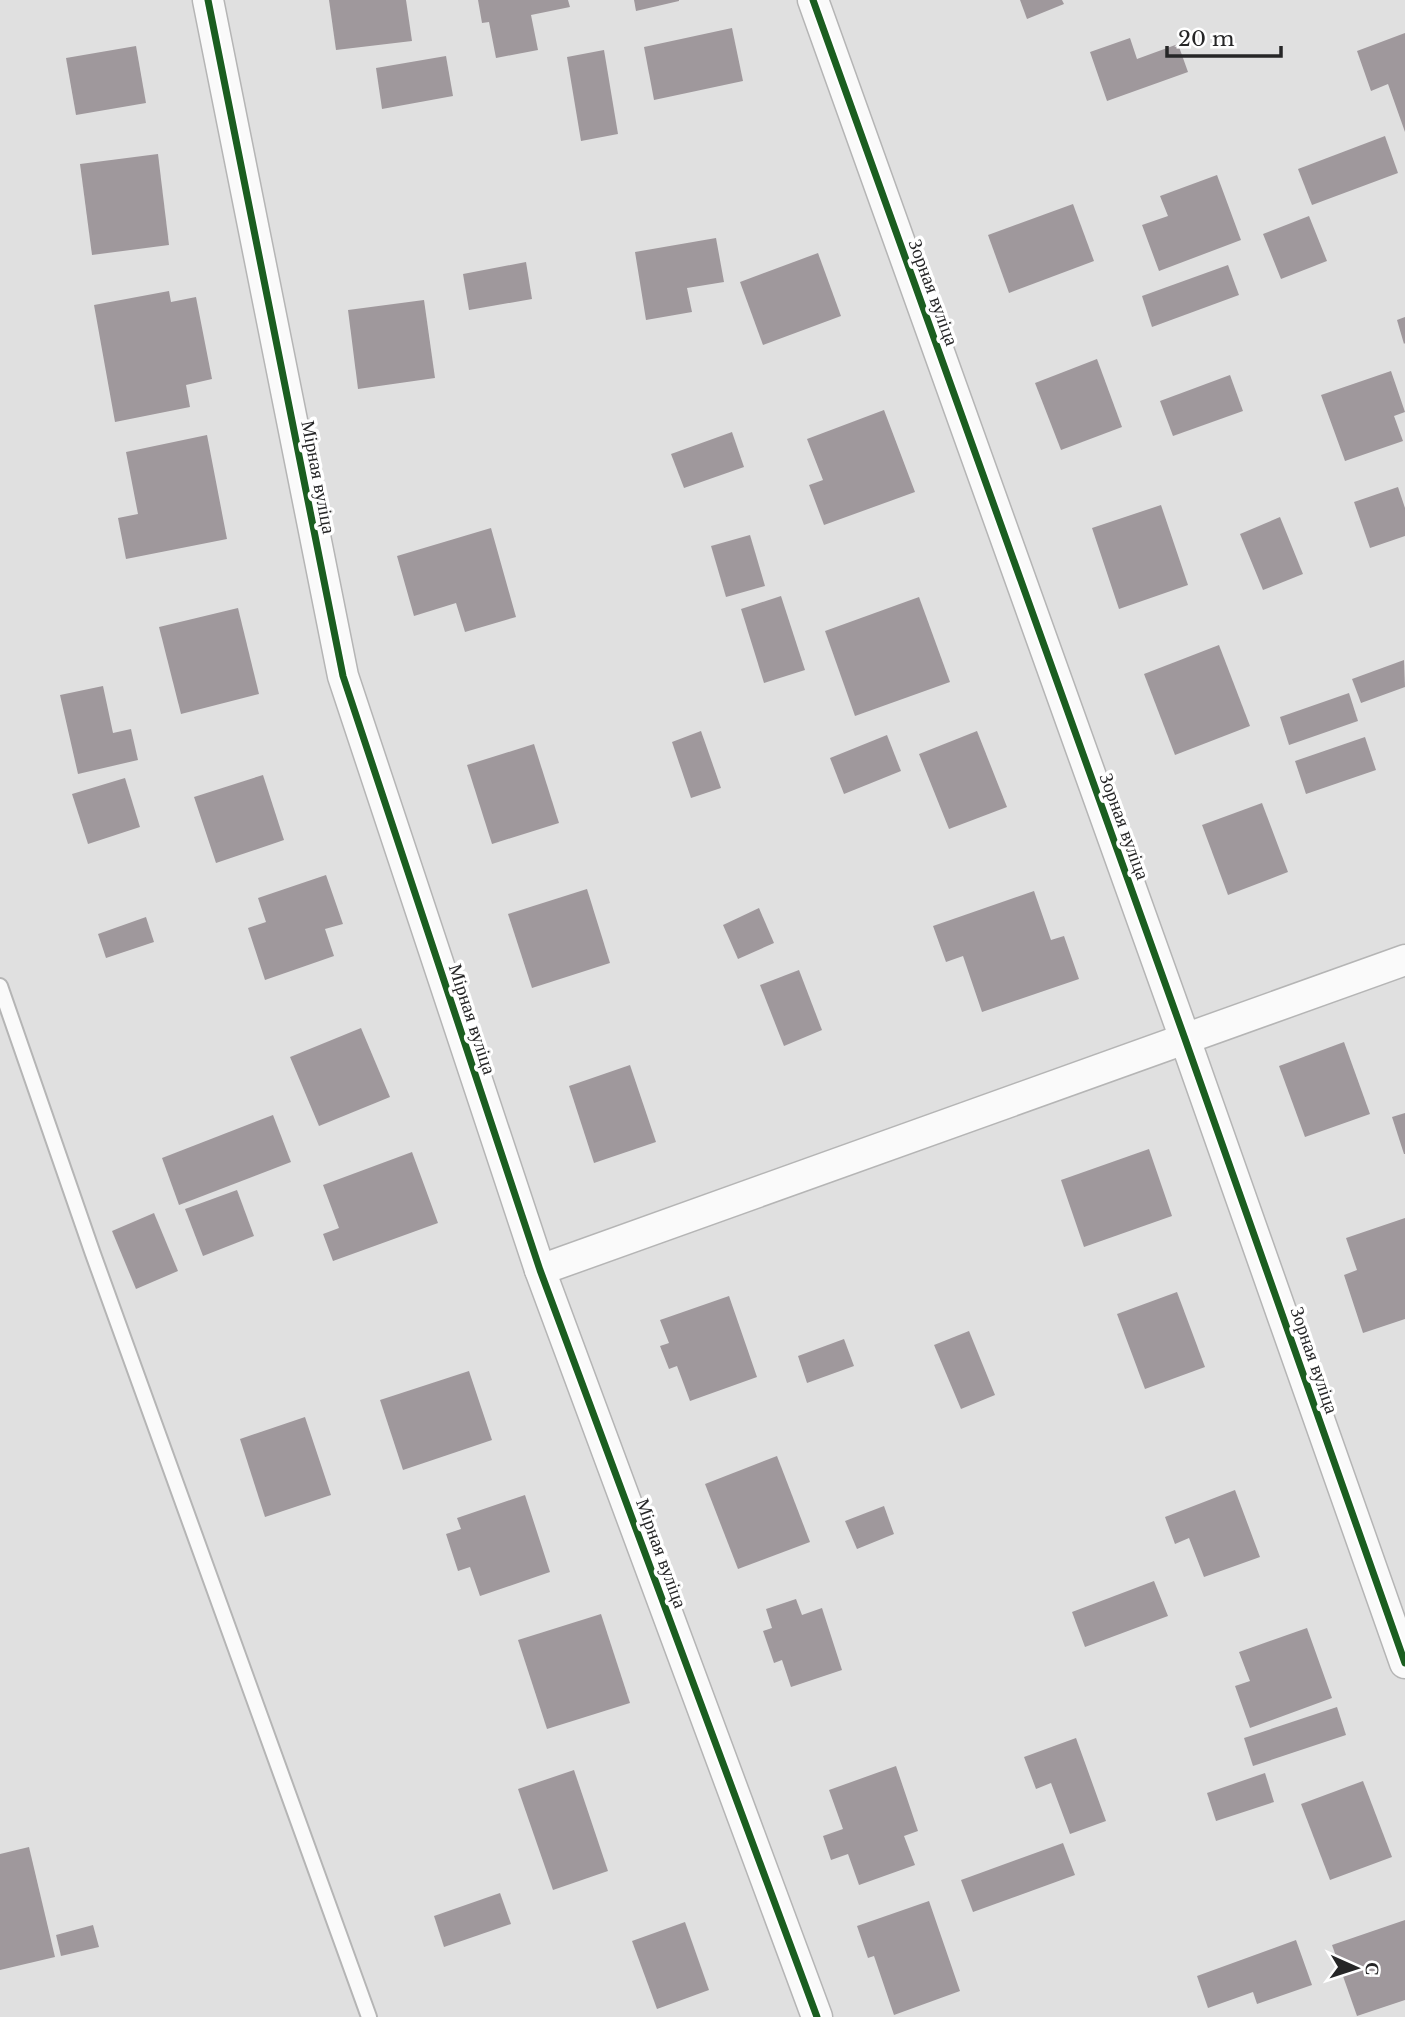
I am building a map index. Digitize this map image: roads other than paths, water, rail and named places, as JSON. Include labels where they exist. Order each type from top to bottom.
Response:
[{"type":"street","name":"Мірная вуліца","points":[[208,0],[343,677],[540,1270],[817,2017]]},
{"type":"street","name":"Зорная вуліца","points":[[813,0],[1405,1663]]},
{"type":"street","points":[[540,1270],[1405,960]]},
{"type":"lane","points":[[0,986],[93,1255],[369,2017]]}]
